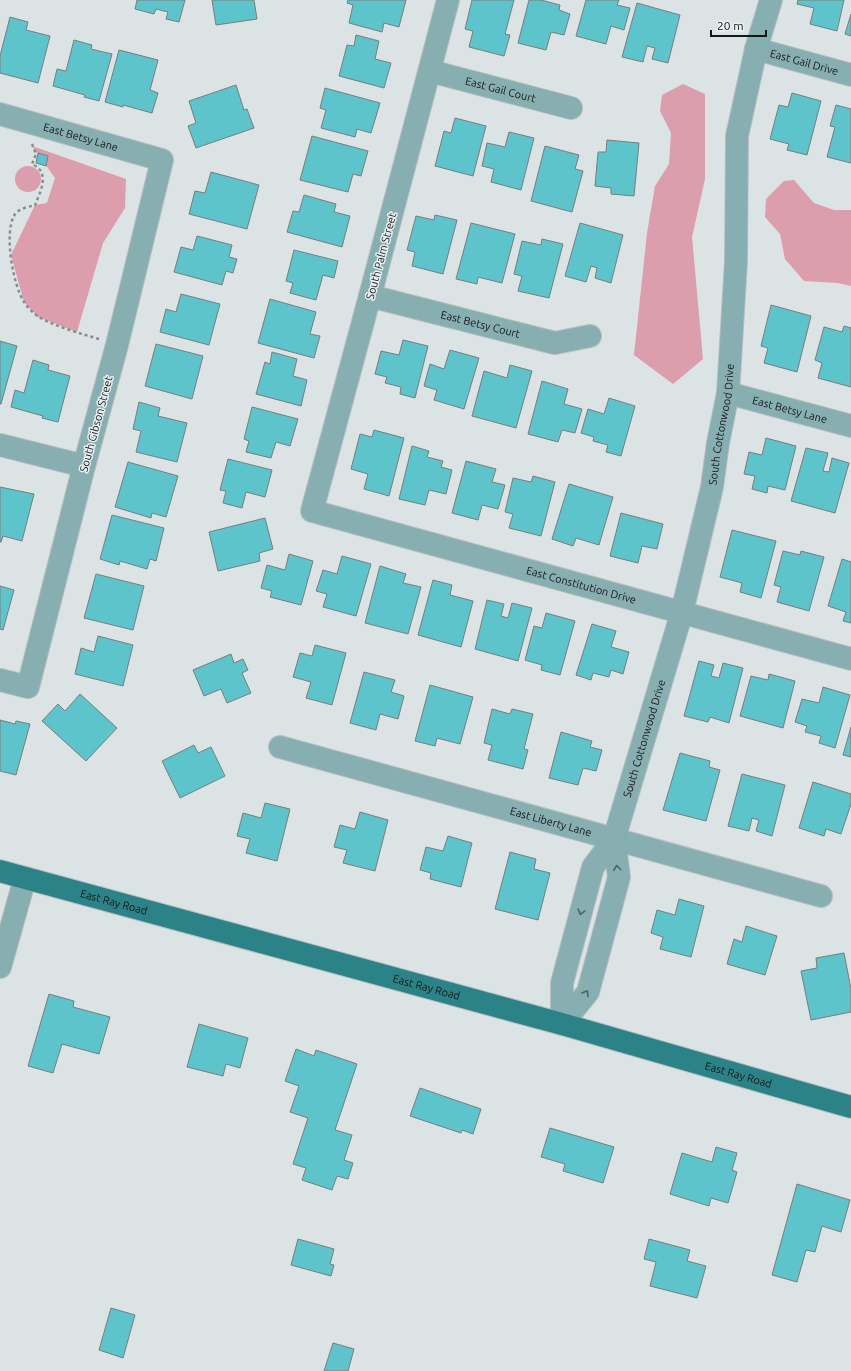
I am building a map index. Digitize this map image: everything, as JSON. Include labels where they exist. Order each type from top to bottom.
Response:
[{"type":"main road","name":"East Ray Road","points":[[0,871],[562,1024],[851,1107]]},
{"type":"street","name":"South Palm Street","points":[[312,511],[448,0]]},
{"type":"street","name":"South Cottonwood Drive","points":[[562,1024],[562,983],[591,875],[593,868],[614,839],[682,612],[712,487],[718,443],[728,393],[736,261],[737,136],[756,49],[771,0]]},
{"type":"street","name":"East Gail Drive","points":[[756,49],[851,75]]},
{"type":"street","name":"East Gail Court","points":[[430,71],[571,108]]},
{"type":"street","name":"East Betsy Lane","points":[[0,114],[162,160]]},
{"type":"street","name":"South Gibson Street","points":[[0,680],[28,688],[84,466],[117,345],[162,160]]},
{"type":"street","name":"East Betsy Court","points":[[370,296],[555,344],[590,336]]},
{"type":"street","name":"East Betsy Lane","points":[[728,393],[851,426]]},
{"type":"street","points":[[0,444],[84,466]]},
{"type":"street","name":"East Constitution Drive","points":[[312,511],[851,659]]},
{"type":"street","name":"East Liberty Lane","points":[[280,747],[821,896]]},
{"type":"street","points":[[0,967],[24,878]]},
{"type":"path","points":[[36,124],[32,146],[36,154],[32,164],[40,169],[42,176],[41,190],[35,205],[23,208],[14,214],[10,227],[9,248],[18,285],[24,302],[38,317],[59,326],[117,345]]},
{"type":"shaded area","points":[[683,84],[705,94],[705,179],[692,237],[703,359],[673,384],[634,355],[647,233],[655,186],[669,164],[671,133],[660,111],[662,95]]},
{"type":"shaded area","points":[[32,146],[126,179],[125,208],[103,243],[77,332],[38,317],[24,302],[11,255],[35,205],[47,203],[55,178]]},
{"type":"shaded area","points":[[28,166],[37,170],[41,179],[37,188],[28,192],[19,188],[15,179],[19,170]]},
{"type":"shaded area","points":[[794,180],[814,203],[834,210],[851,210],[851,286],[838,283],[804,281],[785,259],[780,234],[765,217],[766,199],[784,181]]},
{"type":"building","points":[[137,0],[185,0],[179,22],[166,19],[168,12],[156,9],[154,14],[135,9]]},
{"type":"building","points":[[212,0],[254,0],[257,19],[216,25]]},
{"type":"building","points":[[348,0],[406,0],[399,27],[384,23],[382,32],[349,23],[353,5],[347,3]]},
{"type":"building","points":[[472,0],[514,0],[505,34],[510,35],[504,56],[469,47],[473,31],[465,29]]},
{"type":"building","points":[[529,0],[541,0],[560,5],[559,10],[570,14],[564,35],[551,32],[546,50],[518,43]]},
{"type":"building","points":[[586,0],[619,0],[617,5],[630,8],[624,30],[611,26],[606,44],[576,36]]},
{"type":"building","points":[[798,0],[844,0],[837,31],[810,24],[814,8],[797,4]]},
{"type":"building","points":[[637,3],[680,15],[668,63],[652,59],[655,48],[647,46],[643,62],[622,57]]},
{"type":"building","points":[[851,14],[851,36],[845,34]]},
{"type":"building","points":[[10,17],[28,22],[26,30],[50,36],[38,83],[0,73],[0,56]]},
{"type":"building","points":[[356,35],[379,41],[375,59],[391,63],[384,88],[339,76],[347,45],[354,46]]},
{"type":"building","points":[[74,40],[92,45],[91,49],[112,54],[99,101],[84,97],[85,95],[53,86],[57,69],[66,71]]},
{"type":"building","points":[[119,50],[158,60],[150,90],[158,93],[152,113],[105,102]]},
{"type":"building","points":[[236,85],[244,110],[247,109],[254,128],[196,148],[188,126],[196,123],[189,101]]},
{"type":"building","points":[[325,88],[380,103],[371,133],[357,129],[355,137],[321,128],[326,110],[320,108]]},
{"type":"building","points":[[792,93],[821,101],[807,155],[787,150],[789,144],[770,139],[779,105],[788,107]]},
{"type":"building","points":[[836,105],[851,109],[851,163],[827,157],[835,127],[830,126]]},
{"type":"building","points":[[455,118],[486,126],[473,176],[435,166],[444,131],[451,133]]},
{"type":"building","points":[[509,132],[534,138],[521,190],[491,182],[494,169],[482,166],[487,143],[505,147]]},
{"type":"building","points":[[312,136],[368,151],[361,176],[353,174],[348,192],[300,180]]},
{"type":"building","points":[[607,140],[639,143],[634,196],[611,194],[611,188],[595,186],[598,152],[606,152]]},
{"type":"building","points":[[545,146],[579,155],[575,169],[583,171],[572,212],[531,201]]},
{"type":"building","points":[[38,153],[48,156],[46,166],[36,163]]},
{"type":"building","points":[[211,172],[259,185],[247,229],[189,214],[195,191],[205,193]]},
{"type":"building","points":[[304,195],[336,204],[334,212],[350,216],[342,247],[287,232],[293,211],[299,212]]},
{"type":"building","points":[[435,215],[457,220],[443,274],[412,266],[415,252],[407,250],[416,216],[434,220]]},
{"type":"building","points":[[471,223],[515,234],[502,283],[478,277],[477,284],[456,279]]},
{"type":"building","points":[[580,223],[623,235],[611,283],[595,278],[597,268],[591,266],[586,282],[565,276]]},
{"type":"building","points":[[197,236],[232,245],[229,257],[237,259],[233,273],[226,271],[222,285],[174,272],[181,247],[193,250]]},
{"type":"building","points":[[542,239],[563,244],[549,298],[518,291],[522,276],[514,274],[522,241],[541,245]]},
{"type":"building","points":[[294,250],[338,261],[334,278],[323,275],[316,300],[290,293],[293,283],[286,281]]},
{"type":"building","points":[[181,294],[220,304],[209,345],[160,332],[166,309],[176,312]]},
{"type":"building","points":[[270,299],[316,312],[310,334],[320,336],[314,358],[258,343]]},
{"type":"building","points":[[771,305],[811,316],[797,372],[764,363],[768,348],[761,346]]},
{"type":"building","points":[[844,326],[851,328],[851,387],[818,378],[822,363],[815,360],[824,327],[842,332]]},
{"type":"building","points":[[403,340],[428,346],[415,398],[400,394],[401,387],[385,383],[387,377],[375,374],[381,351],[399,355]]},
{"type":"building","points":[[0,341],[17,346],[1,404],[0,404]]},
{"type":"building","points":[[156,344],[203,356],[192,399],[145,386]]},
{"type":"building","points":[[450,350],[479,358],[464,409],[434,400],[437,390],[424,386],[430,364],[444,369]]},
{"type":"building","points":[[272,352],[297,359],[293,376],[307,380],[301,406],[256,394],[265,362],[270,364]]},
{"type":"building","points":[[33,360],[49,365],[48,370],[70,376],[58,422],[11,407],[15,390],[24,393]]},
{"type":"building","points":[[510,365],[532,371],[516,428],[472,416],[484,371],[507,378]]},
{"type":"building","points":[[542,381],[568,389],[564,404],[582,409],[575,433],[562,430],[558,442],[528,434]]},
{"type":"building","points":[[609,398],[635,406],[621,456],[606,452],[608,445],[593,441],[594,437],[581,433],[588,409],[604,414]]},
{"type":"building","points":[[139,402],[160,408],[158,416],[187,423],[177,462],[136,452],[141,431],[133,429]]},
{"type":"building","points":[[252,407],[298,419],[290,446],[276,442],[271,458],[246,452],[249,441],[244,439]]},
{"type":"building","points":[[374,430],[404,438],[389,496],[364,489],[368,474],[351,469],[360,434],[372,437]]},
{"type":"building","points":[[766,438],[796,446],[785,490],[768,486],[767,493],[752,489],[755,476],[744,474],[749,452],[762,455]]},
{"type":"building","points":[[412,446],[429,451],[427,457],[443,461],[441,467],[452,470],[446,494],[429,490],[425,505],[399,499]]},
{"type":"building","points":[[806,448],[828,453],[823,471],[829,472],[832,458],[849,463],[835,513],[791,501]]},
{"type":"building","points":[[228,459],[272,470],[265,497],[246,492],[242,508],[223,503],[226,491],[220,490]]},
{"type":"building","points":[[466,461],[496,469],[492,482],[505,485],[498,509],[482,505],[478,520],[452,513]]},
{"type":"building","points":[[128,462],[178,476],[166,517],[152,513],[151,518],[115,507]]},
{"type":"building","points":[[533,476],[555,482],[541,536],[509,528],[513,514],[505,512],[513,478],[531,482]]},
{"type":"building","points":[[569,484],[613,497],[599,545],[576,538],[573,546],[552,539]]},
{"type":"building","points":[[0,487],[34,494],[22,541],[3,536],[0,542]]},
{"type":"building","points":[[621,513],[663,524],[657,549],[642,546],[638,563],[610,556]]},
{"type":"building","points":[[112,515],[164,528],[156,561],[150,559],[147,569],[120,561],[119,565],[100,559]]},
{"type":"building","points":[[265,518],[273,549],[259,553],[260,561],[218,571],[209,532]]},
{"type":"building","points":[[732,530],[776,541],[761,598],[740,592],[742,583],[720,577]]},
{"type":"building","points":[[783,551],[800,555],[801,551],[824,557],[809,611],[777,602],[781,587],[774,585]]},
{"type":"building","points":[[289,554],[313,561],[301,605],[270,597],[272,591],[261,588],[267,565],[285,570]]},
{"type":"building","points":[[342,556],[371,564],[356,616],[323,607],[327,594],[316,591],[323,570],[337,574]]},
{"type":"building","points":[[842,559],[851,562],[851,623],[843,621],[846,612],[828,606]]},
{"type":"building","points":[[380,566],[406,574],[403,583],[421,587],[408,634],[365,623]]},
{"type":"building","points":[[96,574],[144,586],[133,630],[84,618]]},
{"type":"building","points":[[433,580],[452,585],[450,595],[473,601],[461,647],[418,635]]},
{"type":"building","points":[[0,586],[14,590],[3,630],[0,629]]},
{"type":"building","points":[[487,600],[504,604],[501,616],[508,618],[512,603],[532,608],[518,661],[475,649]]},
{"type":"building","points":[[546,613],[575,621],[560,675],[541,670],[542,665],[525,660],[534,626],[542,628]]},
{"type":"building","points":[[592,624],[616,631],[611,647],[629,652],[623,674],[611,670],[609,677],[593,673],[591,680],[576,675]]},
{"type":"building","points":[[98,636],[133,645],[123,686],[75,674],[81,648],[94,652]]},
{"type":"building","points":[[315,645],[346,653],[332,705],[306,698],[311,682],[293,677],[300,653],[312,656]]},
{"type":"building","points":[[231,654],[234,663],[243,659],[248,670],[242,673],[251,693],[227,703],[221,689],[204,696],[193,670]]},
{"type":"building","points":[[699,661],[714,665],[711,676],[719,678],[723,663],[743,668],[729,723],[710,717],[708,722],[684,716]]},
{"type":"building","points":[[364,672],[395,680],[391,692],[404,696],[398,719],[380,714],[376,730],[350,723]]},
{"type":"building","points":[[769,674],[795,681],[783,728],[740,716],[751,676],[768,680]]},
{"type":"building","points":[[430,685],[473,697],[460,744],[437,738],[435,746],[415,741]]},
{"type":"building","points":[[823,687],[850,695],[835,748],[819,743],[821,736],[805,732],[807,726],[795,722],[802,699],[819,703]]},
{"type":"building","points":[[80,694],[117,728],[86,761],[42,721],[58,704],[65,711]]},
{"type":"building","points":[[492,709],[510,714],[512,709],[533,714],[524,749],[528,750],[523,769],[488,760],[492,745],[484,743]]},
{"type":"building","points":[[0,720],[15,724],[16,721],[30,724],[16,775],[0,771]]},
{"type":"building","points":[[851,727],[851,757],[843,755]]},
{"type":"building","points":[[561,732],[592,741],[590,747],[602,750],[596,771],[583,768],[578,785],[549,778]]},
{"type":"building","points":[[194,745],[198,753],[211,747],[225,776],[180,798],[162,761]]},
{"type":"building","points":[[680,753],[710,761],[709,767],[720,770],[706,821],[663,810]]},
{"type":"building","points":[[742,774],[785,785],[772,836],[756,831],[759,820],[752,818],[749,831],[728,826]]},
{"type":"building","points":[[813,782],[851,794],[851,804],[841,834],[826,829],[824,836],[799,828]]},
{"type":"building","points":[[265,803],[290,809],[277,861],[246,853],[250,839],[237,836],[243,813],[261,818]]},
{"type":"building","points":[[360,812],[388,820],[375,871],[343,863],[347,850],[334,847],[340,825],[355,829]]},
{"type":"building","points":[[448,836],[472,843],[461,887],[430,879],[431,873],[420,870],[426,847],[443,851]]},
{"type":"building","points":[[510,852],[536,859],[534,869],[550,873],[538,920],[495,909]]},
{"type":"building","points":[[679,899],[704,906],[691,957],[660,949],[663,937],[651,933],[657,910],[675,915]]},
{"type":"building","points":[[746,926],[777,936],[765,975],[727,964],[734,939],[742,942]]},
{"type":"building","points":[[844,953],[851,989],[851,1012],[811,1020],[801,971],[817,968],[816,958]]},
{"type":"building","points":[[49,994],[74,1001],[73,1007],[110,1017],[99,1054],[62,1044],[53,1073],[28,1066]]},
{"type":"building","points":[[199,1024],[248,1038],[240,1068],[226,1064],[223,1076],[187,1067]]},
{"type":"building","points":[[296,1049],[314,1056],[316,1050],[357,1064],[335,1130],[352,1135],[344,1160],[353,1163],[348,1179],[337,1176],[332,1190],[302,1180],[306,1168],[293,1164],[308,1118],[290,1112],[299,1086],[285,1081]]},
{"type":"building","points":[[420,1088],[481,1109],[473,1134],[462,1130],[461,1133],[410,1116]]},
{"type":"building","points":[[550,1128],[614,1147],[603,1183],[563,1171],[565,1164],[541,1157]]},
{"type":"building","points":[[716,1147],[737,1153],[732,1170],[737,1172],[728,1203],[711,1198],[709,1206],[670,1194],[682,1153],[712,1162]]},
{"type":"building","points":[[797,1184],[850,1200],[841,1232],[822,1226],[815,1252],[806,1250],[797,1282],[772,1275]]},
{"type":"building","points":[[298,1239],[334,1249],[330,1264],[334,1265],[331,1276],[291,1265]]},
{"type":"building","points":[[649,1239],[690,1250],[687,1261],[706,1266],[697,1298],[650,1286],[656,1262],[644,1259]]},
{"type":"building","points":[[111,1308],[135,1315],[123,1358],[99,1350]]},
{"type":"building","points":[[333,1343],[354,1349],[348,1371],[324,1371]]}]
